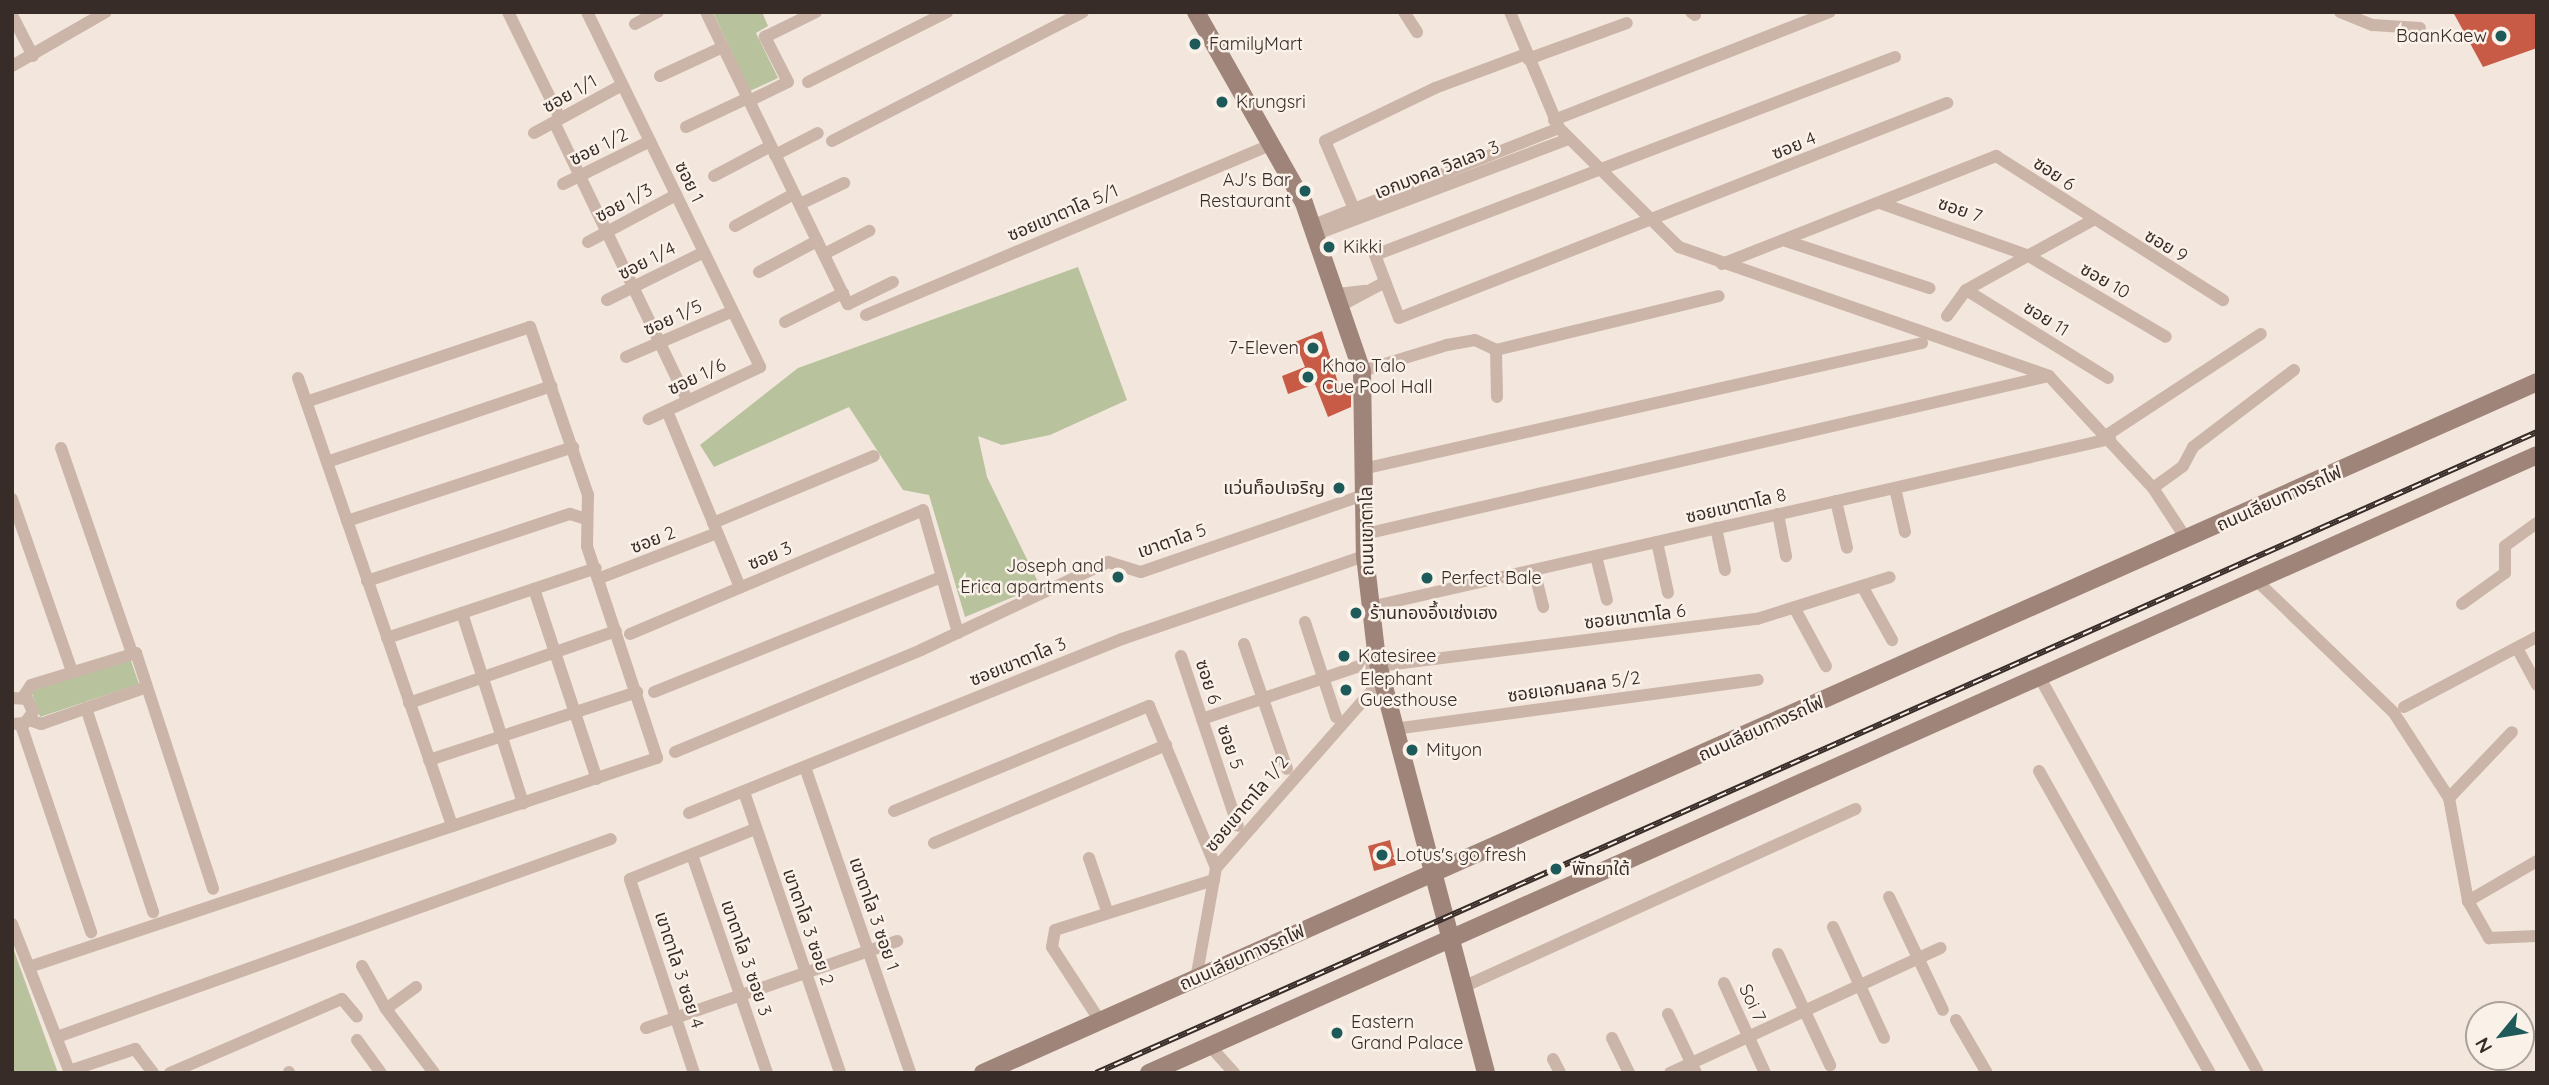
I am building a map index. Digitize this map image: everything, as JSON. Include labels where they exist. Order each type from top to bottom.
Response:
[{"type":"street","points":[[12,66],[33,56],[89,18],[106,12]]},
{"type":"street","points":[[508,12],[580,176],[688,401]]},
{"type":"street","name":"ซอย 1","points":[[587,12],[760,367]]},
{"type":"street","points":[[635,24],[658,12]]},
{"type":"street","points":[[706,12],[848,304],[893,282]]},
{"type":"street","points":[[686,127],[788,82],[765,37],[816,12]]},
{"type":"street","points":[[808,82],[947,12]]},
{"type":"street","points":[[832,141],[1083,12]]},
{"type":"street","name":"ถนนเขาตาโล","points":[[1196,12],[1273,144],[1315,229],[1362,371],[1367,468],[1365,555],[1379,669],[1429,873],[1486,1073]]},
{"type":"street","points":[[1404,12],[1417,32]]},
{"type":"street","points":[[1510,12],[1557,124],[1679,247],[2049,376],[2109,437],[2153,488],[2186,540]]},
{"type":"street","name":"เอกมงคล วิลเลจ 3","points":[[1315,229],[1354,209],[1830,12]]},
{"type":"street","points":[[2340,12],[2373,25],[2420,28]]},
{"type":"street","points":[[12,15],[33,56]]},
{"type":"street","points":[[1354,209],[1325,141],[1435,88],[1627,23]]},
{"type":"street","points":[[660,76],[723,47]]},
{"type":"street","points":[[1340,299],[1385,282],[1375,255],[1895,57]]},
{"type":"street","name":"ซอย 1/1","points":[[534,133],[622,85]]},
{"type":"street","name":"ซอย 4","points":[[1385,282],[1399,318],[1654,222],[1947,103]]},
{"type":"street","points":[[714,176],[818,133]]},
{"type":"street","name":"เอกมงคล วิลเลจ 3","points":[[1315,229],[1569,139]]},
{"type":"street","name":"ซอย 1/2","points":[[563,184],[650,141]]},
{"type":"street","name":"ซอยเขาตาโล 5/1","points":[[866,315],[1273,144]]},
{"type":"street","name":"ซอย 6","points":[[1880,203],[1996,156],[2091,221]]},
{"type":"street","points":[[735,226],[797,199],[845,183]]},
{"type":"street","name":"ซอย 1/3","points":[[588,242],[676,195]]},
{"type":"street","points":[[1722,264],[1880,203]]},
{"type":"street","name":"ซอย 7","points":[[1880,203],[2027,255]]},
{"type":"street","points":[[1947,316],[1966,290],[2091,221]]},
{"type":"street","name":"ซอย 9","points":[[2091,221],[2223,300]]},
{"type":"street","points":[[824,254],[869,231]]},
{"type":"street","points":[[759,272],[817,240]]},
{"type":"street","points":[[1786,241],[1929,288]]},
{"type":"street","name":"ซอย 1/4","points":[[607,300],[704,252]]},
{"type":"street","name":"ซอย 10","points":[[2027,255],[2166,337]]},
{"type":"street","name":"ซอย 11","points":[[1966,290],[2108,378]]},
{"type":"street","points":[[785,323],[843,293]]},
{"type":"street","points":[[1362,371],[1475,340],[1496,349],[1720,296]]},
{"type":"street","name":"ซอย 1/5","points":[[626,357],[733,311]]},
{"type":"street","points":[[29,967],[657,758],[598,573],[586,519],[589,495],[530,327],[306,402]]},
{"type":"street","points":[[2109,437],[2261,334]]},
{"type":"street","points":[[1367,468],[1923,344]]},
{"type":"street","points":[[1496,349],[1497,397]]},
{"type":"street","name":"ซอย 1/6","points":[[649,419],[760,367]]},
{"type":"street","points":[[2153,488],[2183,466],[2193,447],[2294,370]]},
{"type":"street","points":[[1365,534],[2049,376]]},
{"type":"street","points":[[298,378],[452,826]]},
{"type":"street","name":"ถนนเลียบทางรถไฟ","points":[[984,1073],[2537,382]]},
{"type":"street","points":[[327,462],[551,386]]},
{"type":"street","points":[[667,411],[740,587]]},
{"type":"street","name":"ซอยเขาตาโล 8","points":[[1370,607],[2109,437]]},
{"type":"street","points":[[347,521],[573,447]]},
{"type":"street","points":[[61,448],[132,653],[147,687],[213,889]]},
{"type":"street","points":[[715,528],[874,456]]},
{"type":"street","points":[[1149,1073],[2536,457]]},
{"type":"street","points":[[1895,488],[1905,532]]},
{"type":"street","name":"เขาตาโล 5","points":[[675,752],[958,634],[1108,562],[1141,572],[1366,494]]},
{"type":"street","points":[[12,499],[72,671]]},
{"type":"street","points":[[1836,501],[1847,548]]},
{"type":"street","name":"ซอย 3","points":[[630,634],[923,510],[942,577]]},
{"type":"street","points":[[368,580],[570,514],[586,519]]},
{"type":"street","points":[[1778,514],[1786,555]]},
{"type":"street","points":[[2462,604],[2505,573],[2505,546],[2537,523]]},
{"type":"street","name":"ซอย 2","points":[[387,638],[534,589],[598,573],[715,528]]},
{"type":"street","points":[[1716,528],[1725,570]]},
{"type":"street","points":[[1657,542],[1668,593]]},
{"type":"street","name":"ซอยเขาตาโล 3","points":[[690,813],[1122,639],[1365,555]]},
{"type":"street","points":[[1597,556],[1607,600]]},
{"type":"street","points":[[1534,570],[1543,607]]},
{"type":"street","points":[[654,692],[942,577],[958,634]]},
{"type":"street","name":"ซอยเขาตาโล 6","points":[[1202,719],[1324,678],[1795,609],[1891,577]]},
{"type":"street","points":[[2256,580],[2394,713],[2449,797],[2468,901],[2489,938],[2537,936]]},
{"type":"street","points":[[1861,586],[1892,639]]},
{"type":"street","points":[[534,589],[597,779]]},
{"type":"street","points":[[1795,609],[1826,666]]},
{"type":"street","points":[[462,613],[523,803]]},
{"type":"street","points":[[1305,622],[1336,717]]},
{"type":"street","points":[[409,703],[616,631]]},
{"type":"street","points":[[2404,707],[2537,637]]},
{"type":"street","points":[[1244,643],[1287,769]]},
{"type":"street","points":[[2517,648],[2537,685]]},
{"type":"street","points":[[21,723],[32,707],[17,697],[31,685],[132,653]]},
{"type":"street","name":"ซอย 6","points":[[1181,656],[1202,719]]},
{"type":"street","name":"ซอยเขาตาโล 1/2","points":[[1196,979],[1215,874],[1379,669]]},
{"type":"street","points":[[2039,676],[2258,1073]]},
{"type":"street","name":"ซอยเอกมลคล 5/2","points":[[1394,729],[1758,680]]},
{"type":"street","points":[[21,723],[41,724],[147,687]]},
{"type":"street","points":[[429,760],[637,692]]},
{"type":"street","points":[[894,811],[1149,706],[1215,874],[1107,911],[1051,936],[1100,1021]]},
{"type":"street","points":[[86,709],[153,912]]},
{"type":"street","name":"ซอย 5","points":[[1202,719],[1238,826]]},
{"type":"street","points":[[21,723],[91,932]]},
{"type":"street","points":[[2449,797],[2512,732]]},
{"type":"street","points":[[934,844],[1166,745]]},
{"type":"street","name":"เขาตาโล 3 ซอย 1","points":[[805,767],[910,1072]]},
{"type":"street","points":[[2039,771],[2210,1073]]},
{"type":"street","name":"เขาตาโล 3 ซอย 2","points":[[744,792],[840,1073]]},
{"type":"street","points":[[1463,987],[1855,808]]},
{"type":"street","points":[[692,855],[755,829]]},
{"type":"street","points":[[57,1037],[611,839]]},
{"type":"street","name":"เขาตาโล 3 ซอย 4","points":[[692,855],[630,879],[694,1073]]},
{"type":"street","name":"เขาตาโล 3 ซอย 3","points":[[692,855],[766,1073]]},
{"type":"street","points":[[1090,858],[1107,911]]},
{"type":"street","points":[[2468,901],[2537,862]]},
{"type":"street","points":[[1889,897],[1943,1010]]},
{"type":"street","points":[[12,923],[70,1072],[135,1049],[153,1073]]},
{"type":"street","points":[[1833,927],[1884,1038]]},
{"type":"street","points":[[646,1028],[897,942]]},
{"type":"street","points":[[1670,1073],[1694,1068],[1748,1037],[1941,948]]},
{"type":"street","points":[[1778,954],[1830,1065]]},
{"type":"street","points":[[362,966],[386,1009],[434,1073]]},
{"type":"street","name":"Soi 7","points":[[1724,983],[1765,1073]]},
{"type":"street","points":[[386,1009],[416,987]]},
{"type":"street","points":[[170,1073],[341,999],[357,1017]]},
{"type":"street","points":[[1668,1014],[1694,1068]]},
{"type":"street","points":[[1956,1020],[1987,1073]]},
{"type":"street","points":[[1612,1038],[1629,1073]]},
{"type":"street","points":[[357,1040],[381,1073]]},
{"type":"street","points":[[1209,1045],[1234,1073]]},
{"type":"street","points":[[1553,1059],[1560,1073]]},
{"type":"green space","points":[[713,12],[762,12],[768,26],[756,33],[778,78],[750,91]]},
{"type":"green space","points":[[1078,267],[1127,400],[1050,435],[1002,445],[978,436],[987,477],[1040,586],[965,617],[929,495],[903,490],[849,407],[714,467],[700,445],[798,368]]},
{"type":"green space","points":[[130,658],[139,684],[40,717],[31,691]]},
{"type":"green space","points":[[12,945],[58,1073],[12,1073]]},
{"type":"building","name":"BaanKaew","points":[[2453,12],[2537,12],[2537,48],[2483,67]]},
{"type":"building","points":[[1322,331],[1340,389],[1348,386],[1351,394],[1351,407],[1328,417],[1315,384],[1288,394],[1282,376],[1305,367],[1295,342]]},
{"type":"building","name":"Lotus's go fresh","points":[[1390,840],[1396,865],[1374,871],[1368,846]]},
{"type":"railway","points":[[1096,1073],[2537,432]]},
{"type":"place","name":"BaanKaew","points":[[2501,36]]},
{"type":"place","name":"FamilyMart","points":[[1195,44]]},
{"type":"place","name":"Krungsri","points":[[1222,102]]},
{"type":"place","name":"AJ's Bar Restaurant","points":[[1305,191]]},
{"type":"place","name":"Kikki","points":[[1329,247]]},
{"type":"place","name":"7-Eleven","points":[[1313,348]]},
{"type":"place","name":"Khao Talo Cue Pool Hall","points":[[1308,377]]},
{"type":"place","name":"แว่นท็อปเจริญ","points":[[1339,488]]},
{"type":"place","name":"Joseph and Erica apartments","points":[[1118,577]]},
{"type":"place","name":"Perfect Bale","points":[[1427,578]]},
{"type":"place","name":"ร้านทองอึ้งเซ่งเฮง","points":[[1356,613]]},
{"type":"place","name":"Katesiree","points":[[1344,656]]},
{"type":"place","name":"Elephant Guesthouse","points":[[1346,690]]},
{"type":"place","name":"Mityon","points":[[1412,750]]},
{"type":"place","name":"Lotus's go fresh","points":[[1382,855]]},
{"type":"place","name":"พัทยาใต้","points":[[1556,869]]},
{"type":"place","name":"Eastern Grand Palace","points":[[1337,1033]]}]
